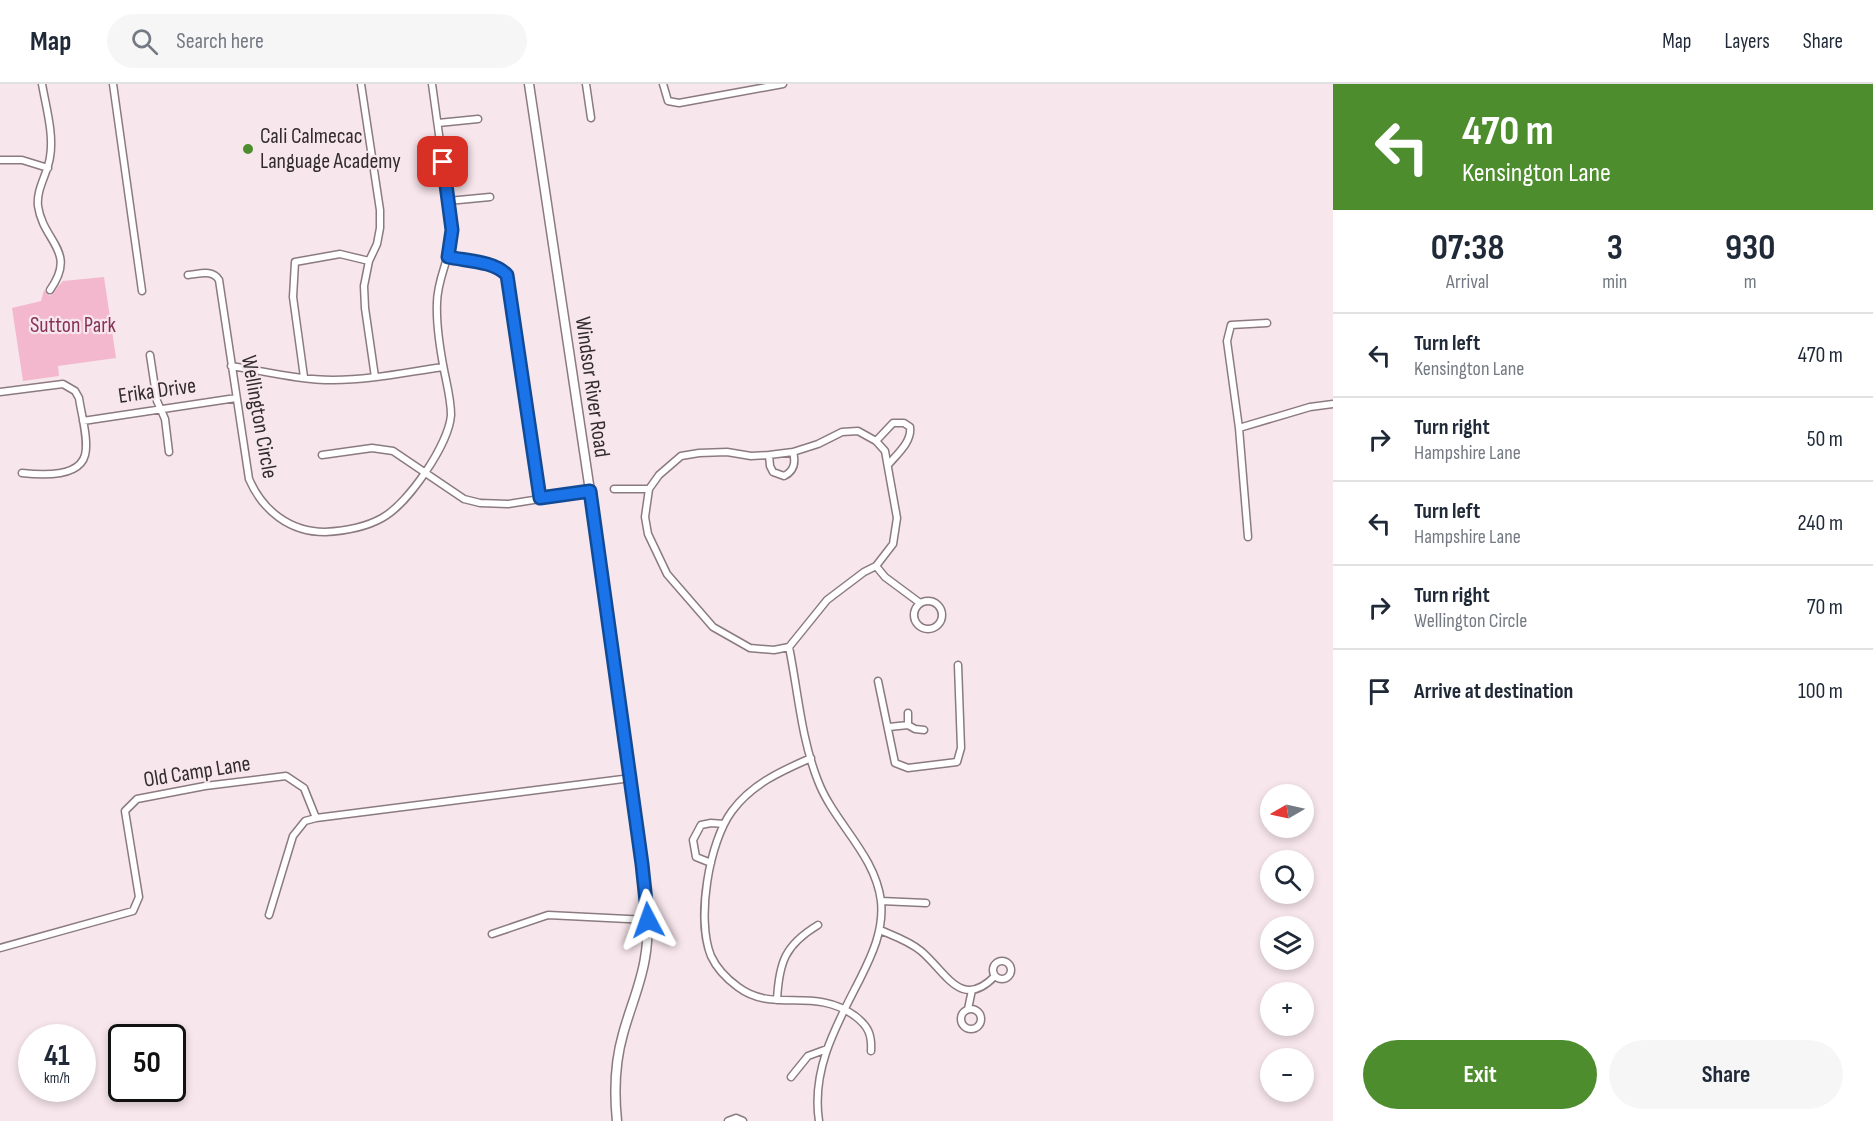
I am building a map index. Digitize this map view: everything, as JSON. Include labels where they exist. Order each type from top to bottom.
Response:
[{"type":"main road","name":"Windsor River Road","points":[[529,84],[590,491],[645,883],[648,920],[645,957],[618,1056],[615,1080],[616,1121]]},
{"type":"street","points":[[42,84],[51,140],[48,168],[38,204],[41,217],[58,249],[61,268],[50,290]]},
{"type":"street","points":[[113,84],[142,291]]},
{"type":"street","points":[[361,84],[381,228],[378,244],[369,261],[364,297],[375,376]]},
{"type":"street","name":"Wellington Circle","points":[[188,275],[211,273],[219,280],[248,471],[256,495],[277,516],[301,529],[330,532],[358,527],[383,518],[395,510],[444,442],[451,418],[436,301],[448,257],[452,230],[432,84]]},
{"type":"street","points":[[586,84],[591,118]]},
{"type":"street","points":[[663,84],[668,101],[679,103],[783,84]]},
{"type":"street","points":[[438,123],[478,119]]},
{"type":"street","points":[[0,160],[22,160],[48,168]]},
{"type":"street","points":[[448,201],[490,197]]},
{"type":"street","points":[[304,377],[293,297],[295,262],[340,254],[369,261]]},
{"type":"street","points":[[448,257],[494,266],[507,275],[540,498]]},
{"type":"street","points":[[1248,537],[1239,428],[1227,341],[1231,325],[1267,323]]},
{"type":"street","points":[[150,355],[157,401],[162,409],[169,452]]},
{"type":"street","points":[[231,366],[333,380],[443,367]]},
{"type":"street","points":[[0,392],[63,384],[75,391],[83,421],[85,455],[77,467],[68,471],[39,475],[22,473]]},
{"type":"street","name":"Erika Drive","points":[[83,421],[236,398]]},
{"type":"street","points":[[1239,428],[1310,407],[1333,404]]},
{"type":"street","points":[[876,441],[893,423],[904,423],[910,427],[911,433],[907,443],[888,465]]},
{"type":"street","points":[[858,431],[876,441],[885,451],[897,518],[893,544],[876,566],[864,572],[827,600],[789,647],[774,650],[750,648],[713,627],[667,574],[648,534],[645,517],[649,489],[659,475],[681,456],[727,452],[751,456],[793,452],[818,444],[842,432],[858,431]]},
{"type":"street","points":[[322,455],[372,448],[393,451],[464,499],[480,503],[508,504],[590,491]]},
{"type":"street","points":[[769,455],[773,472],[784,476],[794,468],[793,452]]},
{"type":"street","points":[[614,489],[649,489]]},
{"type":"street","points":[[876,566],[885,577],[920,603],[929,601],[938,605],[942,614],[940,624],[926,630],[915,623],[914,610],[920,603]]},
{"type":"street","points":[[789,647],[804,736],[818,782],[835,814],[866,858],[881,901],[880,930],[869,961],[827,1049],[818,1078],[819,1121]]},
{"type":"street","points":[[878,681],[895,763],[908,768],[957,762],[961,748],[958,665]]},
{"type":"street","points":[[908,713],[908,725]]},
{"type":"street","points":[[889,727],[908,725],[924,730]]},
{"type":"street","points":[[811,758],[756,786],[732,810],[719,832],[708,876],[706,937],[712,957],[722,974],[738,988],[754,997],[823,1001],[845,1009],[864,1023],[869,1030],[872,1038],[872,1051]]},
{"type":"street","name":"Old Camp Lane","points":[[0,948],[133,910],[139,897],[125,811],[137,799],[205,786],[286,776],[304,788],[315,818]]},
{"type":"street","points":[[270,915],[293,836],[305,821],[630,778]]},
{"type":"street","points":[[711,863],[696,857],[693,840],[701,825],[724,824]]},
{"type":"street","points":[[881,901],[926,903]]},
{"type":"street","points":[[492,934],[548,915],[648,920]]},
{"type":"street","points":[[777,1000],[778,977],[782,963],[799,936],[818,925]]},
{"type":"street","points":[[880,930],[921,951],[947,979],[959,988],[972,990],[985,987],[995,976]]},
{"type":"street","points":[[968,1009],[972,990]]},
{"type":"street","points":[[791,1077],[807,1056],[827,1049]]},
{"type":"street","points":[[728,1121],[736,1118],[743,1121]]},
{"type":"green space","name":"Sutton Park","points":[[104,277],[116,358],[58,366],[59,376],[23,381],[12,308],[41,301],[44,290],[50,296],[63,281]]},
{"type":"place","name":"Cali Calmecac Language Academy","points":[[248,149]]},
{"type":"route","points":[[443,162],[452,230],[448,257],[494,266],[507,275],[540,498],[590,491],[648,920]]}]
